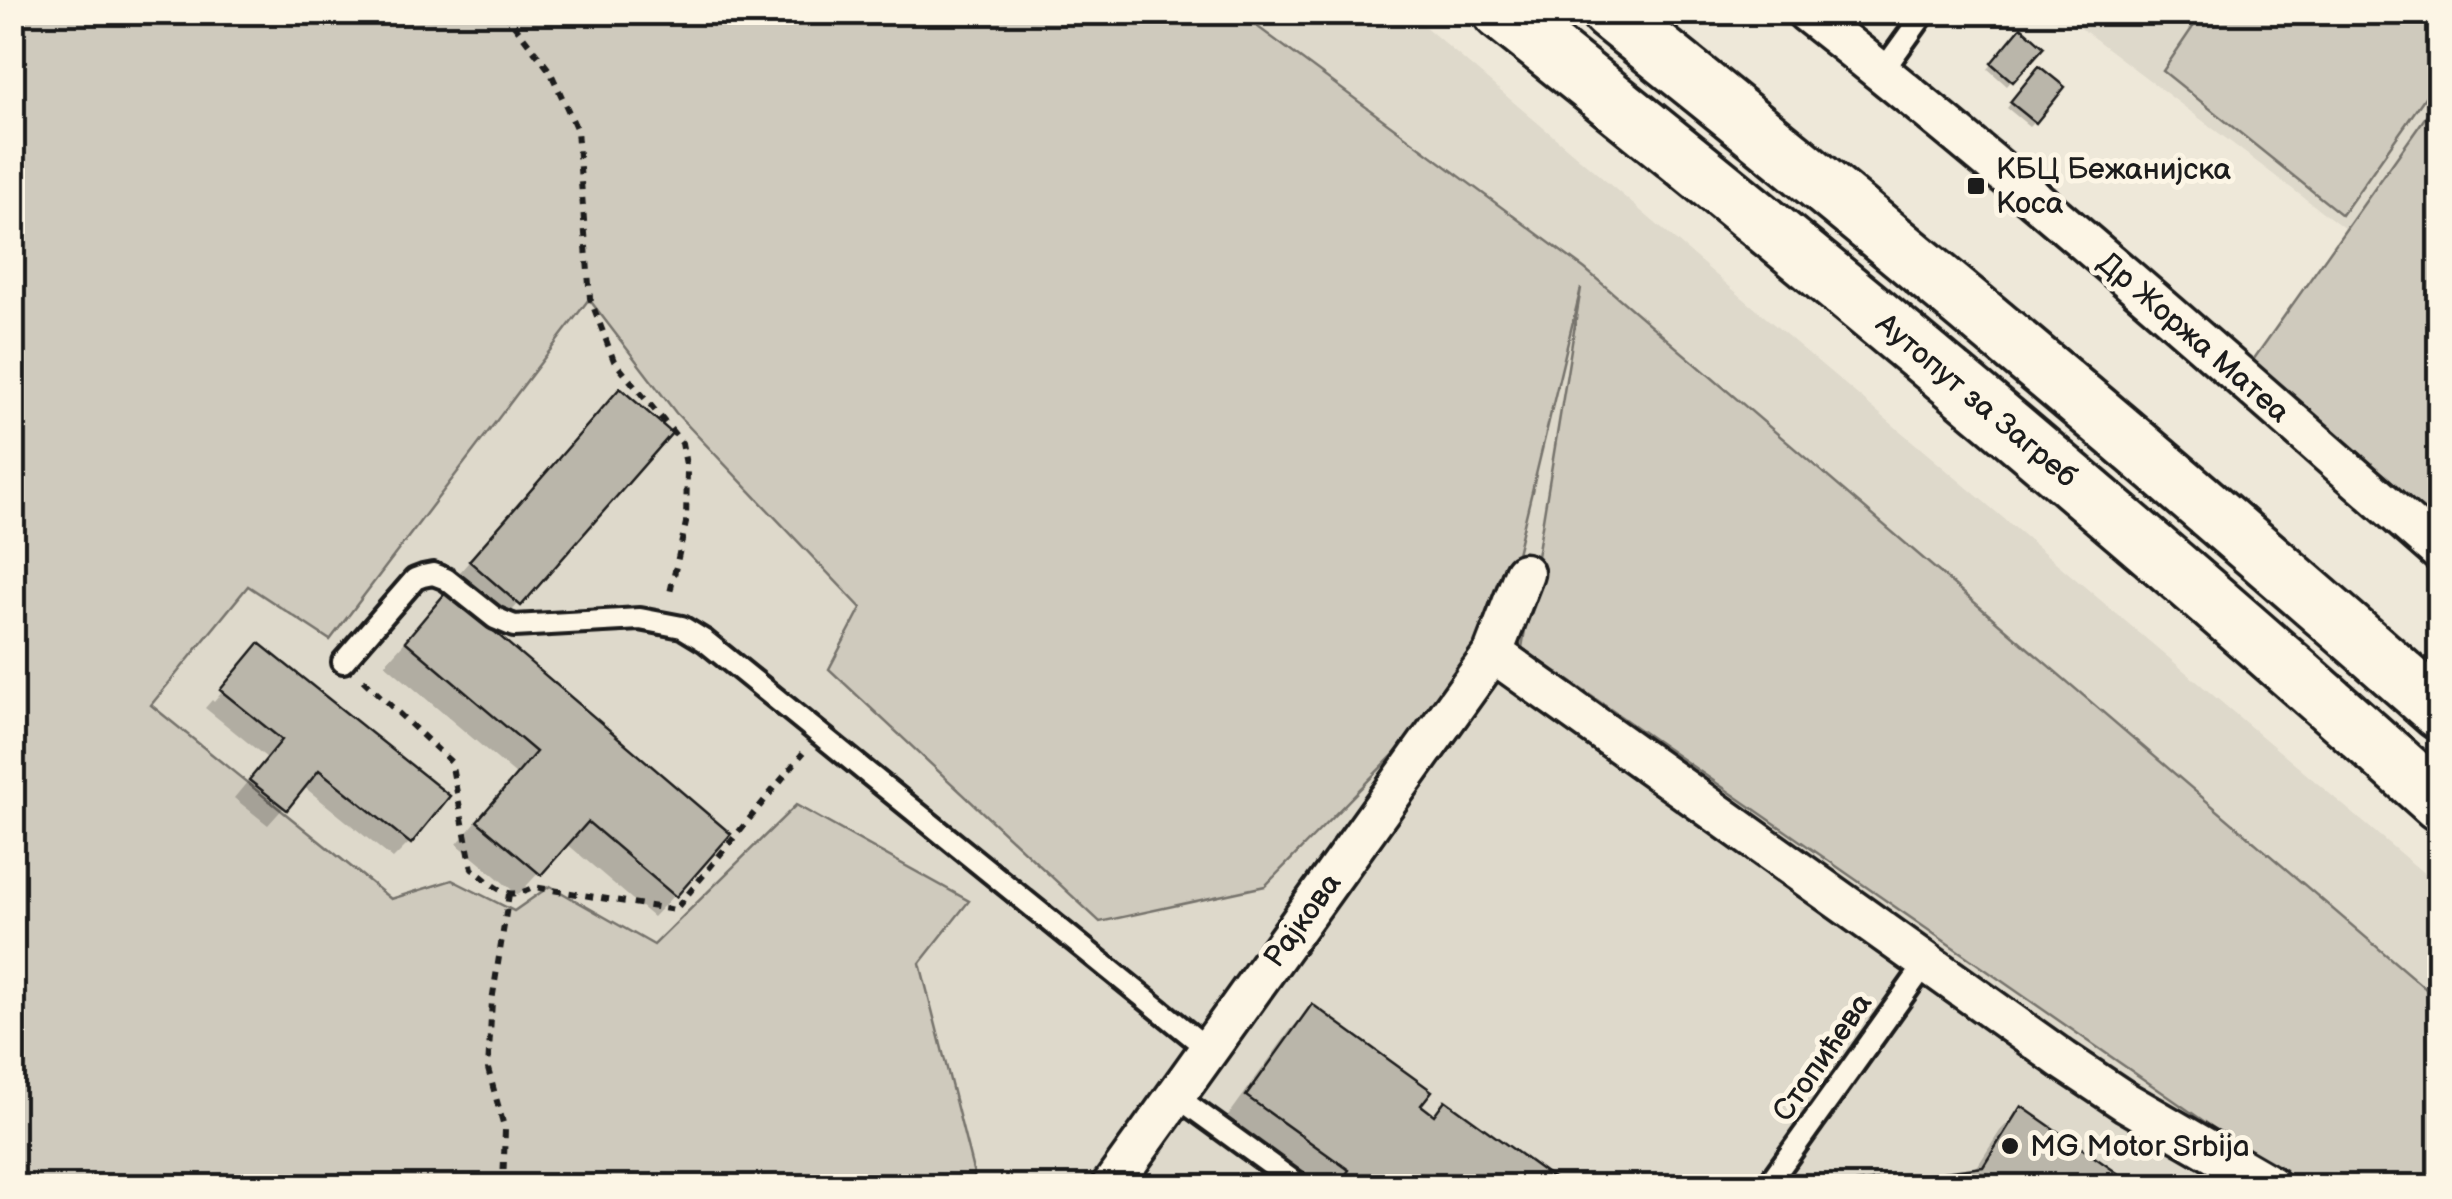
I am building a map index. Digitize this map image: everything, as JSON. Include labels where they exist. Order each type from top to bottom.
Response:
[{"type":"highway","name":"Аутопут за Загреб","points":[[1501,12],[1723,188],[2051,461],[2440,803]]},
{"type":"highway","points":[[1609,12],[1965,302],[2440,711]]},
{"type":"street","name":"Др Жоржа Матеа","points":[[1806,12],[2131,280],[2440,552]]},
{"type":"street","name":"Рајкова","points":[[1111,1186],[1493,653],[1524,572]]},
{"type":"street","points":[[1493,653],[2078,1070],[2272,1186]]},
{"type":"lane","points":[[1882,72],[1924,12]]},
{"type":"lane","points":[[343,662],[415,579],[433,574],[446,579],[495,618],[514,626],[640,620],[682,627],[705,641],[1209,1050]]},
{"type":"lane","name":"Стопићева","points":[[1767,1186],[1927,962]]},
{"type":"lane","points":[[1176,1096],[1300,1186]]},
{"type":"path","points":[[504,12],[550,71],[577,130],[590,298],[614,361],[682,442],[688,470],[686,523],[663,622]]},
{"type":"path","points":[[343,662],[452,762],[472,869],[509,894],[521,894],[534,887],[675,910],[818,734]]},
{"type":"path","points":[[503,1186],[505,1130],[488,1069],[492,1000],[509,894]]},
{"type":"shaded area","points":[[2203,12],[2439,13],[2439,77],[2342,215],[2163,71]]},
{"type":"shaded area","points":[[12,13],[1409,13],[2439,886],[2439,1186],[13,1186]]},
{"type":"shaded area","points":[[12,13],[1239,13],[1585,269],[2439,1000],[2439,1186],[2306,1186],[2218,1131],[1522,648],[1581,288],[1493,653],[1265,886],[1100,922],[829,669],[861,608],[676,413],[589,299],[330,640],[248,586],[151,705],[391,899],[452,880],[514,911],[550,886],[654,945],[796,805],[969,901],[920,963],[977,1186],[13,1186]]},
{"type":"shaded area","points":[[2061,13],[2439,13],[2439,98],[2345,229]]},
{"type":"shaded area","points":[[2439,98],[2439,552],[2241,377]]},
{"type":"building","points":[[2021,27],[2044,47],[2013,82],[1991,63]]},
{"type":"building","points":[[2039,66],[2065,87],[2036,123],[2010,102]]},
{"type":"building","points":[[620,388],[672,433],[521,606],[469,561]]},
{"type":"building","points":[[447,591],[731,834],[676,897],[588,822],[541,875],[477,821],[536,752],[405,641]]},
{"type":"building","points":[[259,643],[450,796],[411,844],[319,770],[287,810],[249,780],[282,740],[220,690]]},
{"type":"building","points":[[1312,1004],[1432,1091],[1421,1105],[1434,1115],[1445,1100],[1564,1186],[1338,1186],[1349,1170],[1246,1096]]},
{"type":"building","points":[[2021,1106],[2136,1186],[1832,1186],[1983,1167]]},
{"type":"place","name":"КБЦ Бежанијска Коса","points":[[1976,186]]},
{"type":"place","name":"MG Motor Srbija","points":[[2010,1146]]}]
